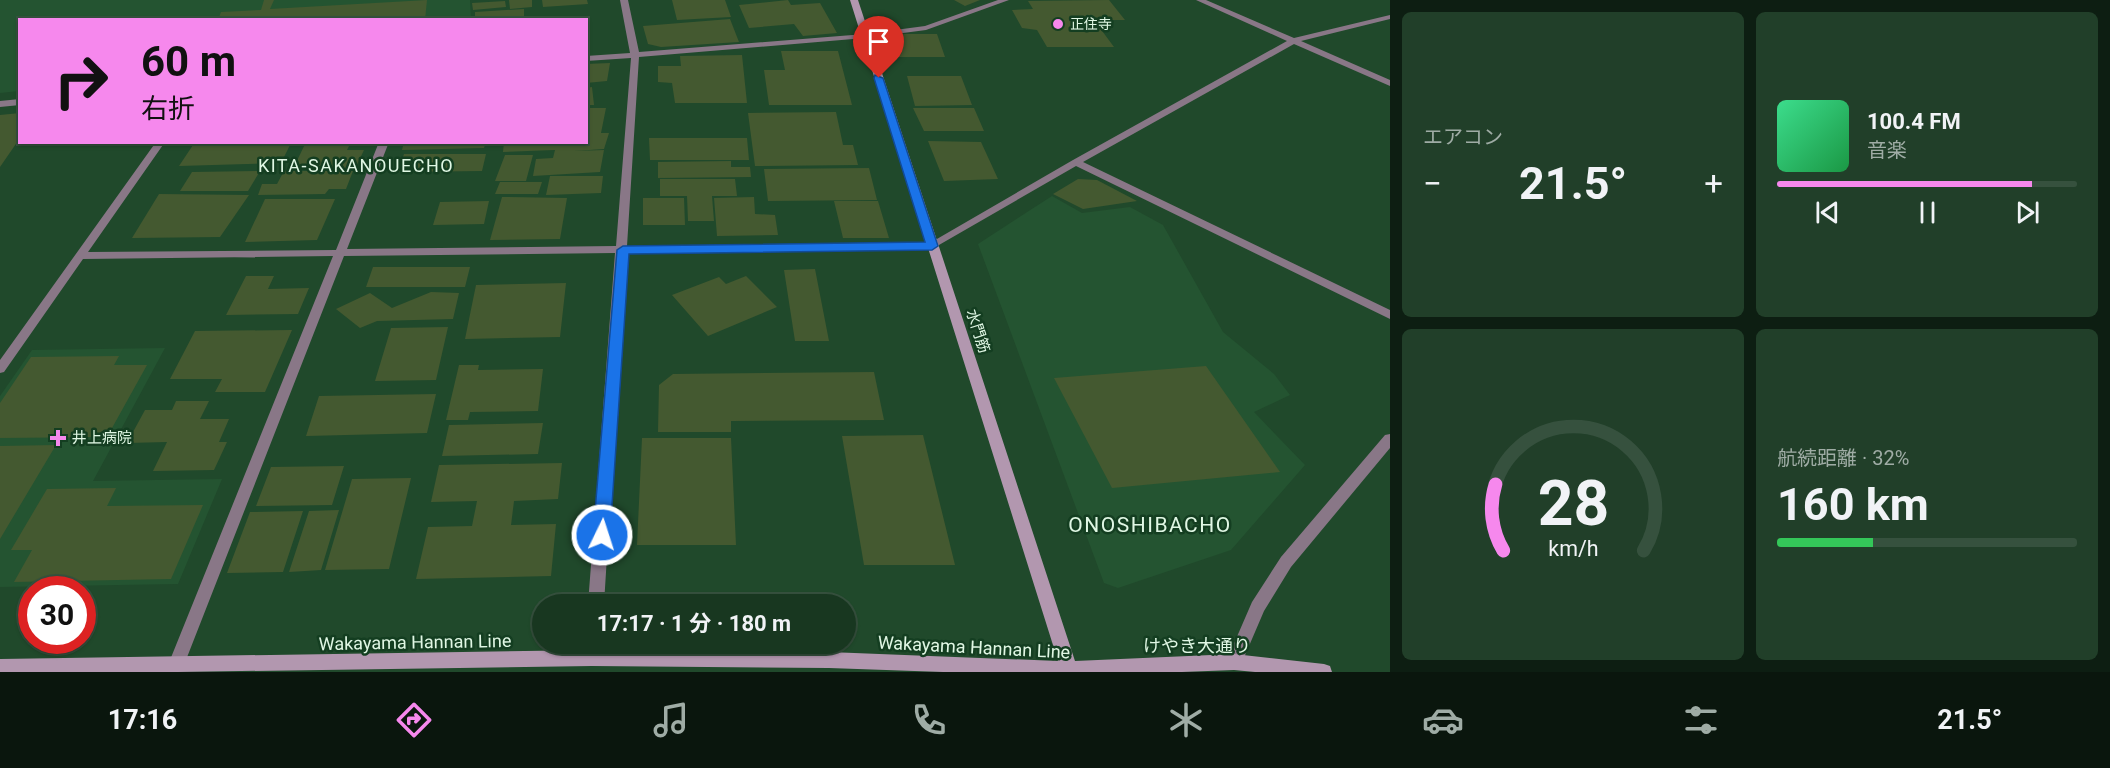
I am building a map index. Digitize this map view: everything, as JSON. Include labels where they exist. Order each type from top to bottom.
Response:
[{"type":"street","points":[[597,594],[623,250],[635,55],[624,0]]},
{"type":"street","name":"水門筋","points":[[854,0],[932,246],[1074,671]]},
{"type":"street","points":[[588,59],[865,36],[926,28],[1005,0]]},
{"type":"street","points":[[1200,0],[1390,83]]},
{"type":"street","points":[[79,256],[932,246],[1076,162],[1293,41],[1390,17]]},
{"type":"street","points":[[0,104],[18,102]]},
{"type":"street","points":[[0,369],[160,144]]},
{"type":"street","points":[[176,665],[383,144]]},
{"type":"street","points":[[1076,162],[1390,315]]},
{"type":"street","points":[[1234,662],[1258,607],[1286,561],[1390,439]]},
{"type":"street","name":"Wakayama Hannan Line","points":[[0,667],[176,665],[532,653]]},
{"type":"street","name":"Wakayama Hannan Line","points":[[672,654],[1074,671]]},
{"type":"street","name":"けやき大通り","points":[[1074,671],[1234,662],[1324,672]]},
{"type":"shaded area","points":[[0,0],[470,0],[471,18],[18,18],[18,91],[0,93]]},
{"type":"shaded area","points":[[1052,196],[1082,213],[1130,207],[1163,225],[1223,332],[1274,374],[1290,395],[1254,412],[1305,465],[1231,550],[1118,588],[1104,583],[978,244]]},
{"type":"shaded area","name":"井上病院","points":[[165,348],[93,481],[222,479],[178,584],[96,585],[96,576],[18,576],[18,587],[0,587],[0,396],[32,350]]},
{"type":"building","points":[[264,0],[274,0],[270,9],[427,0],[425,18],[219,18],[221,12],[261,10]]},
{"type":"building","points":[[509,0],[532,0],[532,7],[510,9]]},
{"type":"building","points":[[542,0],[587,0],[588,4],[543,7]]},
{"type":"building","points":[[672,0],[725,0],[731,17],[677,20]]},
{"type":"building","points":[[788,0],[791,5],[820,3],[837,33],[803,36],[794,24],[749,28],[739,5]]},
{"type":"building","points":[[954,0],[980,0],[965,6]]},
{"type":"building","name":"正住寺","points":[[1109,0],[1125,20],[1094,20],[1114,47],[1047,47],[1037,30],[1022,28],[1012,10],[1033,9],[1028,1]]},
{"type":"building","points":[[505,1],[506,7],[473,10],[472,3]]},
{"type":"building","points":[[524,9],[524,18],[475,18],[475,12]]},
{"type":"building","points":[[730,19],[739,42],[661,47],[648,44],[643,26]]},
{"type":"building","points":[[891,34],[937,34],[945,57],[897,57]]},
{"type":"building","points":[[781,51],[838,51],[852,105],[769,105],[764,70],[785,70]]},
{"type":"building","points":[[742,55],[747,103],[675,103],[672,83],[658,82],[658,66],[681,66],[680,56]]},
{"type":"building","points":[[610,63],[607,81],[588,83],[588,64]]},
{"type":"building","points":[[907,76],[961,76],[972,105],[915,106]]},
{"type":"building","points":[[592,87],[594,105],[588,105],[588,88]]},
{"type":"building","points":[[588,108],[606,108],[601,133],[609,133],[604,149],[574,151],[604,150],[600,172],[533,176],[536,159],[553,158],[555,150],[503,152],[504,144],[588,144]]},
{"type":"building","points":[[913,108],[974,108],[984,131],[924,131]]},
{"type":"building","points":[[836,112],[843,145],[853,145],[858,165],[755,166],[748,113]]},
{"type":"building","points":[[18,113],[18,141],[0,167],[0,115]]},
{"type":"building","points":[[649,138],[747,138],[749,160],[650,160]]},
{"type":"building","points":[[928,141],[981,142],[998,179],[944,181]]},
{"type":"building","points":[[305,144],[350,144],[347,150],[364,150],[355,169],[293,169]]},
{"type":"building","points":[[404,144],[485,144],[484,148],[402,150]]},
{"type":"building","points":[[193,145],[290,145],[281,163],[179,166]]},
{"type":"building","points":[[404,154],[486,154],[482,171],[398,172]]},
{"type":"building","points":[[505,155],[533,155],[526,181],[495,181]]},
{"type":"building","points":[[731,161],[731,167],[750,167],[751,177],[658,178],[658,162]]},
{"type":"building","points":[[869,168],[877,200],[768,201],[764,169]]},
{"type":"building","points":[[260,171],[248,191],[180,191],[192,172]]},
{"type":"building","points":[[284,171],[353,171],[346,189],[329,189],[325,194],[258,195],[262,184],[277,184]]},
{"type":"building","points":[[550,176],[603,176],[601,193],[546,195]]},
{"type":"building","points":[[660,179],[735,179],[737,196],[712,196],[714,221],[688,221],[687,196],[660,196]]},
{"type":"building","points":[[1078,179],[1097,180],[1137,201],[1083,209],[1053,194]]},
{"type":"building","points":[[500,182],[542,182],[538,194],[495,194]]},
{"type":"building","points":[[159,194],[249,195],[220,237],[132,238]]},
{"type":"building","points":[[502,197],[567,198],[560,239],[490,240]]},
{"type":"building","points":[[754,197],[755,214],[775,215],[778,235],[717,236],[714,198]]},
{"type":"building","points":[[643,198],[684,198],[685,225],[643,225]]},
{"type":"building","points":[[265,199],[335,199],[317,240],[245,242]]},
{"type":"building","points":[[489,201],[484,224],[433,225],[440,202]]},
{"type":"building","points":[[834,201],[878,201],[889,238],[843,238]]},
{"type":"building","points":[[373,267],[470,267],[465,287],[366,287]]},
{"type":"building","points":[[815,269],[829,341],[795,341],[784,270]]},
{"type":"building","points":[[246,276],[274,276],[268,289],[309,288],[298,314],[226,315]]},
{"type":"building","points":[[746,276],[777,307],[708,336],[672,295],[719,277],[726,284]]},
{"type":"building","points":[[566,283],[560,337],[465,339],[476,285]]},
{"type":"building","points":[[431,292],[459,293],[453,319],[377,321],[360,328],[336,309],[370,293],[392,308]]},
{"type":"building","points":[[448,327],[436,380],[375,381],[391,328]]},
{"type":"building","points":[[292,330],[265,392],[215,392],[222,379],[170,379],[195,331]]},
{"type":"building","points":[[119,356],[114,365],[147,365],[107,437],[0,438],[0,403],[31,357]]},
{"type":"building","points":[[459,365],[479,365],[478,370],[543,369],[538,411],[470,412],[468,420],[446,420]]},
{"type":"building","points":[[1206,366],[1280,472],[1112,488],[1054,378]]},
{"type":"building","points":[[874,372],[884,420],[731,421],[731,432],[658,432],[659,385],[673,374]]},
{"type":"building","points":[[436,394],[427,433],[306,436],[319,396]]},
{"type":"building","points":[[176,401],[209,401],[200,419],[229,419],[219,442],[227,442],[214,470],[153,471],[167,442],[127,443],[145,410],[172,410]]},
{"type":"building","points":[[543,423],[538,454],[442,456],[449,425]]},
{"type":"building","points":[[923,435],[955,565],[864,565],[842,436]]},
{"type":"building","points":[[642,438],[731,438],[736,545],[637,545]]},
{"type":"building","points":[[56,445],[0,539],[0,446]]},
{"type":"building","points":[[562,463],[558,499],[514,501],[511,525],[556,524],[551,576],[416,579],[428,527],[472,526],[477,501],[431,502],[439,465]]},
{"type":"building","points":[[344,466],[332,505],[256,506],[271,467]]},
{"type":"building","points":[[411,478],[389,569],[325,570],[352,479]]},
{"type":"building","points":[[116,488],[107,506],[203,505],[171,579],[96,580],[96,576],[18,576],[18,582],[14,582],[32,550],[11,550],[47,489]]},
{"type":"building","points":[[339,510],[321,570],[289,572],[309,511]]},
{"type":"building","points":[[303,511],[283,572],[227,573],[250,512]]},
{"type":"place","name":"正住寺","points":[[1058,24]]},
{"type":"place","name":"井上病院","points":[[58,438]]},
{"type":"district","name":"KITA-SAKANOUECHO","points":[[356,165]]},
{"type":"district","name":"ONOSHIBACHO","points":[[1150,525]]},
{"type":"route","points":[[602,535],[623,250],[932,246],[879,78]]}]
